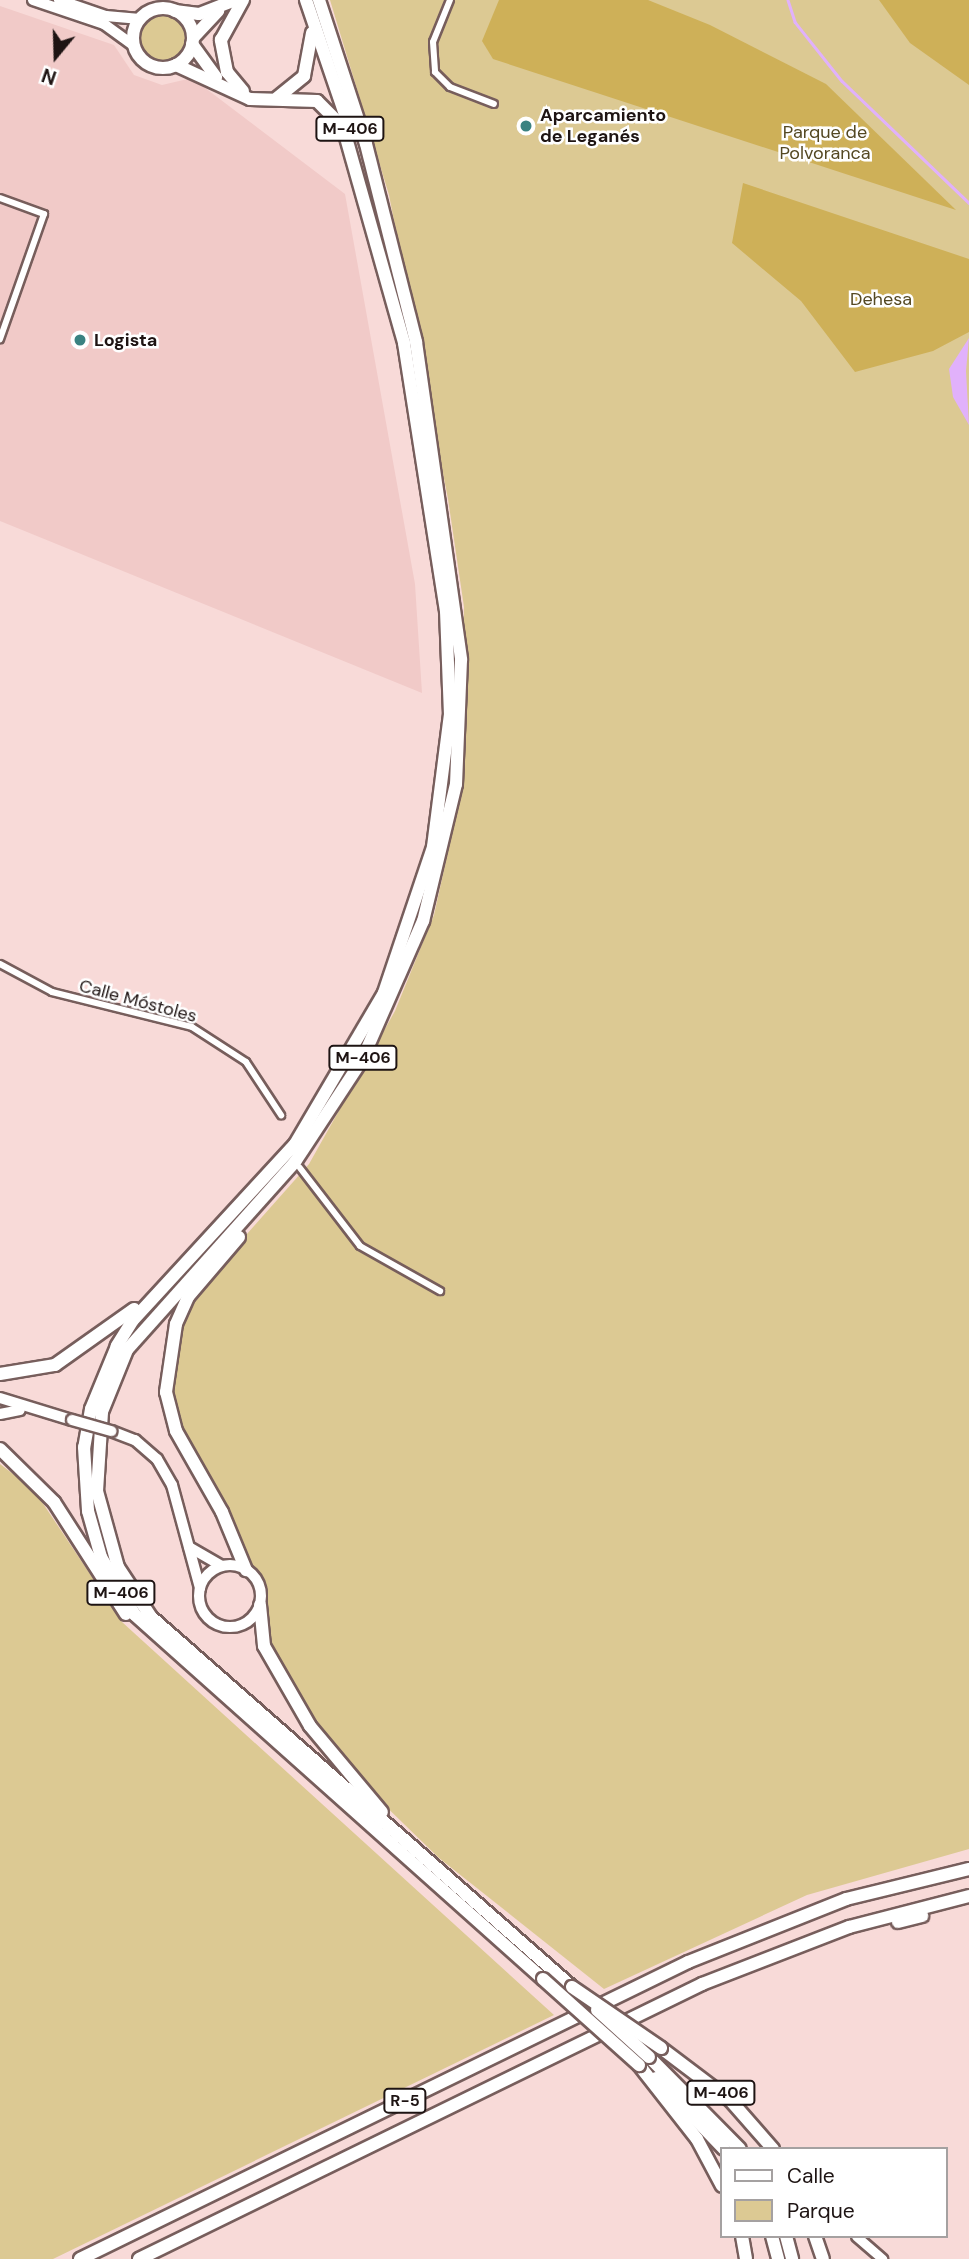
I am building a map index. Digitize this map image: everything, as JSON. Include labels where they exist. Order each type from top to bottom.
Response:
[{"type":"highway","points":[[243,0],[225,24],[222,58],[250,99]]},
{"type":"highway","name":"M-406","points":[[268,101],[297,85],[309,64],[313,35],[303,0]]},
{"type":"highway","name":"M-406","points":[[303,0],[356,148],[385,261],[428,479],[446,611],[450,714],[433,847],[384,993],[335,1084],[265,1182],[133,1320],[103,1373],[85,1447],[94,1534],[135,1615],[411,1864],[546,1974],[738,2147]]},
{"type":"highway","name":"M-406","points":[[246,1570],[222,1512],[176,1431],[166,1392],[168,1355],[188,1297],[300,1168],[362,1060],[423,921],[444,847],[461,730],[461,660],[416,342],[330,29],[319,0]]},
{"type":"highway","name":"M-406","points":[[325,0],[330,29]]},
{"type":"highway","points":[[231,2],[192,41],[176,65],[150,65],[134,46],[140,19],[156,9],[199,13],[231,2]]},
{"type":"highway","points":[[175,11],[192,41]]},
{"type":"highway","name":"M-406","points":[[192,41],[219,80]]},
{"type":"highway","name":"M-406","points":[[176,65],[219,80],[250,99],[317,101],[332,111],[385,261]]},
{"type":"highway","name":"M-406","points":[[362,1060],[295,1162],[127,1350],[102,1412],[97,1491],[118,1567],[151,1617],[472,1900],[546,1974],[572,1987],[661,2048],[731,2101],[771,2147]]},
{"type":"highway","name":"M-406","points":[[0,1374],[37,1371],[77,1354],[115,1328],[208,1241]]},
{"type":"highway","points":[[0,1448],[54,1502],[104,1587],[139,1629],[192,1682],[411,1864]]},
{"type":"highway","points":[[260,1605],[264,1646],[329,1755],[472,1900]]},
{"type":"highway","name":"R-5","points":[[80,2259],[688,1962],[846,1899],[969,1869]]},
{"type":"highway","name":"R-5","points":[[139,2259],[640,2011],[859,1924],[969,1896]]},
{"type":"highway","points":[[859,1924],[922,1916]]},
{"type":"highway","name":"M-406","points":[[572,1987],[722,2147]]},
{"type":"highway","name":"M-406","points":[[644,2061],[697,2139],[720,2182]]},
{"type":"highway","points":[[742,2238],[746,2259]]},
{"type":"highway","points":[[787,2238],[792,2259]]},
{"type":"highway","points":[[816,2238],[823,2259]]},
{"type":"highway","points":[[773,2239],[778,2259]]},
{"type":"main road","points":[[33,0],[104,24],[134,46]]},
{"type":"main road","points":[[59,0],[106,16],[140,19]]},
{"type":"main road","points":[[0,1398],[30,1410],[135,1440],[156,1459],[172,1485],[187,1546],[200,1588],[201,1607],[221,1626],[249,1621],[260,1605],[259,1585],[246,1570],[222,1566],[187,1546]]},
{"type":"main road","points":[[0,1414],[30,1410]]},
{"type":"main road","points":[[200,1588],[222,1566]]},
{"type":"street","points":[[450,0],[433,42],[435,72],[450,88],[494,104]]},
{"type":"street","points":[[0,198],[44,214],[0,339]]},
{"type":"street","name":"Calle Móstoles","points":[[0,964],[52,992],[192,1027],[246,1062],[281,1115]]},
{"type":"street","points":[[300,1168],[360,1246],[440,1291]]},
{"type":"street","points":[[858,2238],[882,2259]]},
{"type":"shaded area","points":[[0,6],[114,45],[134,75],[162,85],[192,78],[345,194],[415,584],[422,693],[0,521]]},
{"type":"shaded area","points":[[969,338],[966,371],[969,425],[953,397],[949,369]]},
{"type":"green space","name":"Parque de Polvoranca","points":[[330,0],[969,0],[969,1849],[807,1895],[604,1989],[439,1858],[336,1758],[269,1647],[265,1580],[240,1552],[173,1411],[171,1361],[180,1322],[215,1270],[309,1164],[395,1011],[434,915],[461,793],[464,607],[448,499],[389,195]]},
{"type":"green space","name":"Parque de Polvoranca","points":[[499,0],[648,0],[710,25],[826,84],[956,210],[493,59],[482,41]]},
{"type":"green space","points":[[879,0],[969,0],[969,85],[910,43]]},
{"type":"green space","points":[[163,15],[180,22],[187,39],[180,56],[163,63],[146,56],[139,39],[146,22]]},
{"type":"green space","name":"Dehesa","points":[[743,183],[969,259],[969,332],[933,351],[855,372],[801,301],[732,243]]},
{"type":"green space","points":[[0,1464],[34,1490],[122,1622],[554,2015],[53,2259],[0,2259]]},
{"type":"waterway","points":[[788,0],[795,22],[842,81],[969,203]]},
{"type":"place","name":"Aparcamiento de Leganés","points":[[526,126]]},
{"type":"place","name":"Logista","points":[[80,340]]}]
